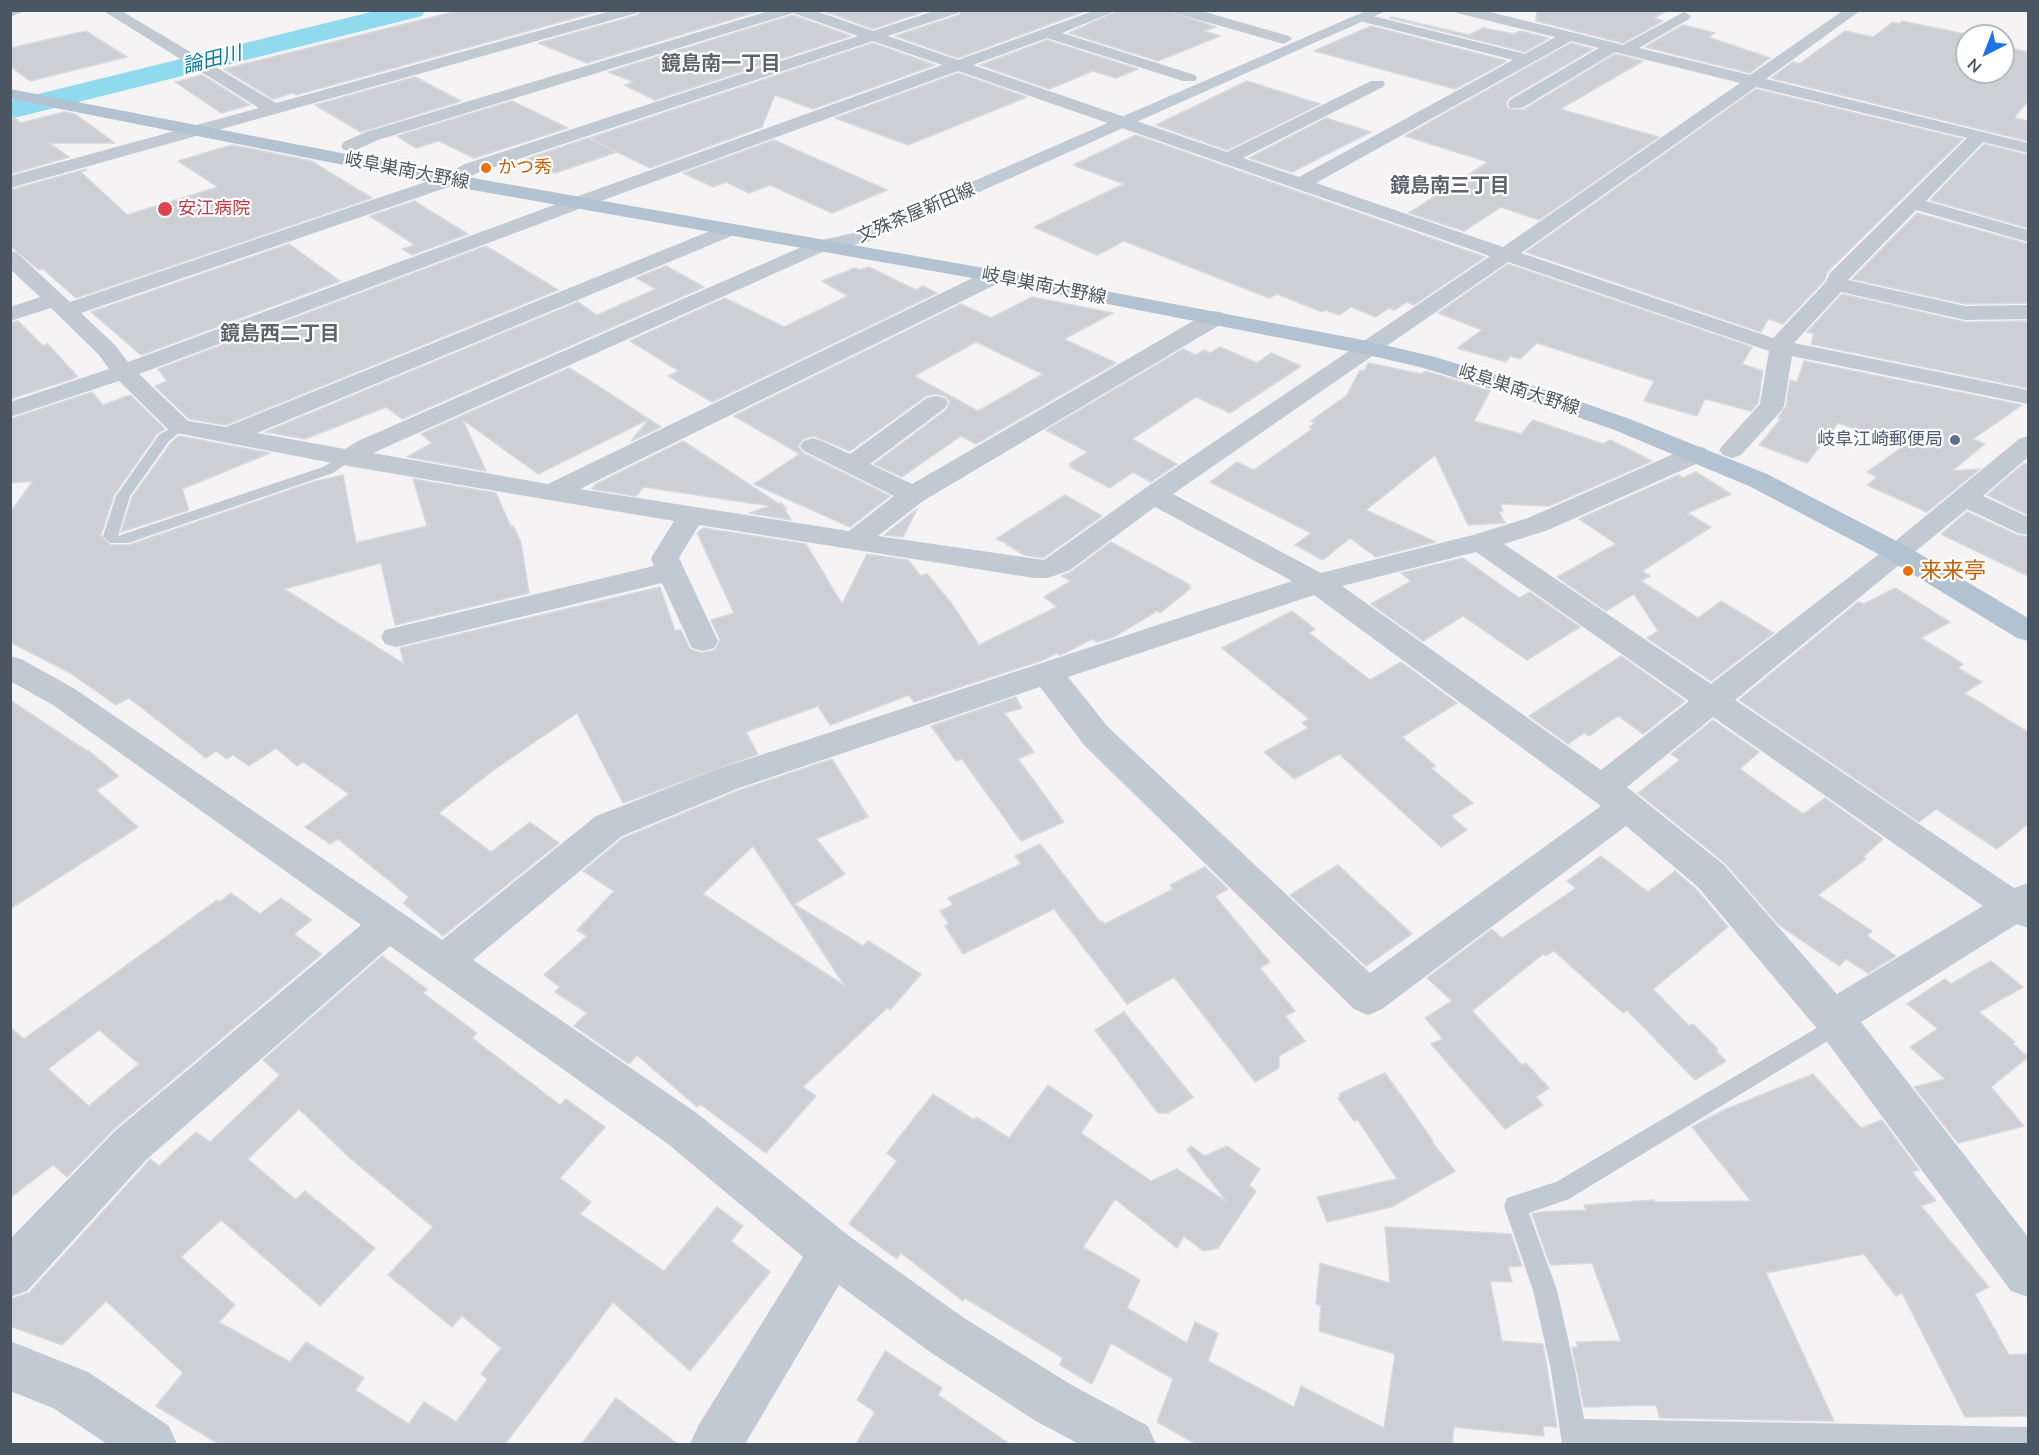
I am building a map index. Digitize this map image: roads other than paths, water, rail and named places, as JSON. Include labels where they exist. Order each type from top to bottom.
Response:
[{"type":"main road","name":"文殊茶屋新田線","points":[[863,224],[1189,78],[1284,39],[1366,13]]},
{"type":"main road","name":"文殊茶屋新田線","points":[[863,224],[1124,123],[1366,13]]},
{"type":"main road","name":"岐阜巣南大野線","points":[[10,83],[62,99],[197,130],[450,180],[732,229],[823,240],[863,224],[1375,343],[1524,374],[1583,393],[1732,450],[1812,485],[1906,546],[2028,631]]},
{"type":"main road","name":"岐阜巣南大野線","points":[[10,94],[34,99],[93,98],[607,193],[995,276],[1215,318],[1375,343],[1543,397],[1696,454],[1998,586]]},
{"type":"street","points":[[10,13],[20,10]]},
{"type":"street","points":[[109,10],[273,109]]},
{"type":"street","points":[[10,182],[632,10]]},
{"type":"street","points":[[350,146],[372,136],[789,10]]},
{"type":"street","points":[[796,10],[1762,343],[2028,397]]},
{"type":"street","points":[[10,314],[60,305],[450,180],[472,168],[953,10]]},
{"type":"street","points":[[10,410],[123,372],[580,202],[1111,10]]},
{"type":"street","points":[[1180,10],[1284,39]]},
{"type":"street","points":[[1462,10],[2028,148]]},
{"type":"street","points":[[10,257],[107,350],[123,372],[180,427],[551,493],[1034,569],[1048,569],[1060,564],[1154,495],[1505,255],[1854,10]]},
{"type":"street","points":[[1366,13],[1563,76]]},
{"type":"street","points":[[1516,104],[1563,76],[1684,16]]},
{"type":"street","points":[[1046,33],[1189,78]]},
{"type":"street","points":[[1300,184],[1569,36]]},
{"type":"street","points":[[1227,159],[1377,84]]},
{"type":"street","points":[[1732,450],[1772,406],[1783,340],[1839,278],[1979,136]]},
{"type":"street","points":[[1912,204],[2028,236]]},
{"type":"street","points":[[227,436],[732,229]]},
{"type":"street","points":[[348,458],[367,446],[823,240]]},
{"type":"street","points":[[551,493],[995,276]]},
{"type":"street","points":[[1836,284],[1965,314],[2028,312]]},
{"type":"street","points":[[855,540],[913,495],[1215,318]]},
{"type":"street","points":[[851,465],[936,403]]},
{"type":"street","points":[[813,446],[913,495]]},
{"type":"street","points":[[1047,673],[1096,736],[1368,997],[1614,797],[1711,702],[1964,497],[2024,453]]},
{"type":"street","points":[[442,963],[609,826],[727,779],[1318,583],[1481,542],[1538,524],[1696,454]]},
{"type":"street","points":[[1154,495],[1318,583],[1614,797],[1711,876],[1835,1022],[2028,1274]]},
{"type":"street","points":[[1964,497],[2028,527]]},
{"type":"street","points":[[692,514],[665,558],[703,642]]},
{"type":"street","points":[[1481,542],[1711,702],[2023,906],[1835,1022]]},
{"type":"street","points":[[396,637],[671,571]]},
{"type":"street","points":[[10,667],[64,697],[683,1129],[833,1252],[947,1335],[1052,1402],[1130,1444]]},
{"type":"street","points":[[10,1274],[131,1144],[389,924]]},
{"type":"street","points":[[716,1444],[833,1252]]},
{"type":"street","points":[[10,1366],[70,1390],[151,1444]]},
{"type":"lane","points":[[180,427],[164,438],[123,496],[110,536],[115,540],[123,540],[328,470],[348,458]]},
{"type":"lane","points":[[1835,1022],[1561,1191],[1515,1206],[1545,1290],[1563,1370],[1574,1438],[2028,1440]]},
{"type":"waterway","name":"論田川","points":[[10,110],[413,10]]},
{"type":"place","name":"かつ秀","points":[[486,168]]},
{"type":"place","name":"安江病院","points":[[165,209]]},
{"type":"place","name":"岐阜江崎郵便局","points":[[1955,440]]},
{"type":"place","name":"来来亭","points":[[1908,571]]},
{"type":"district","name":"鏡島南一丁目","points":[[721,64]]},
{"type":"district","name":"鏡島南三丁目","points":[[1450,186]]},
{"type":"district","name":"鏡島西二丁目","points":[[280,334]]}]
